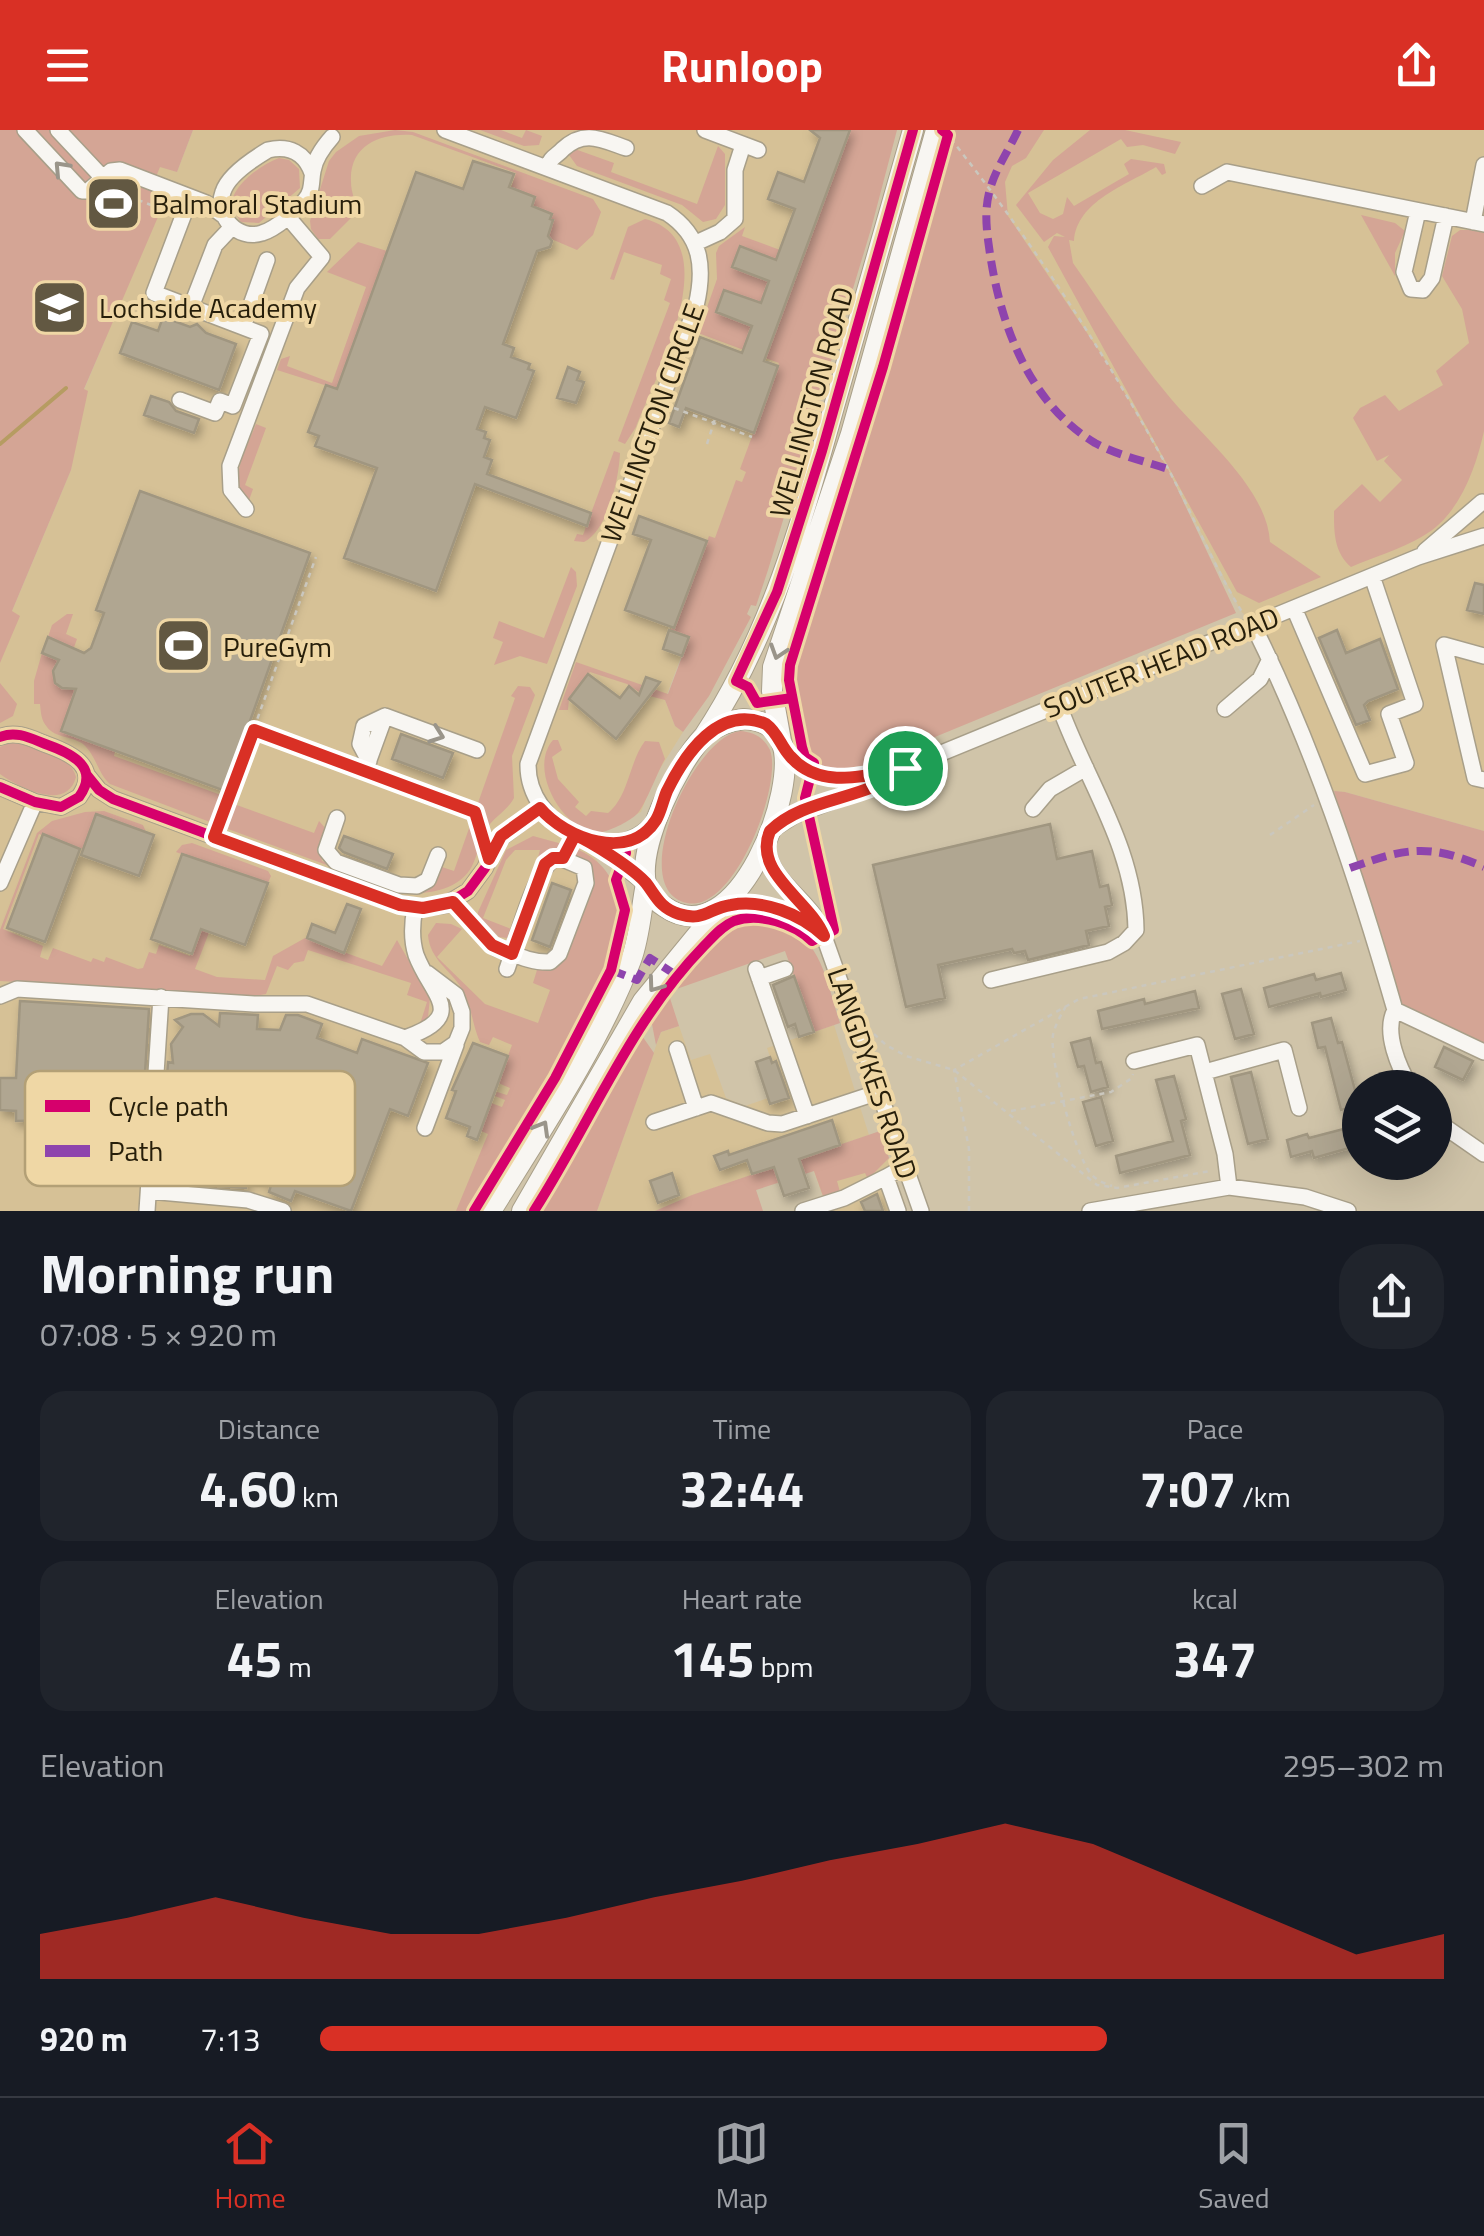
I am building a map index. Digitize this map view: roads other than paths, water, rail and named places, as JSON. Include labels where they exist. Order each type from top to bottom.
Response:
[{"type":"main road","name":"WELLINGTON ROAD","points":[[646,884],[658,818],[671,784],[744,667],[771,608],[822,450],[912,130]]},
{"type":"main road","name":"WELLINGTON ROAD","points":[[719,909],[744,882],[768,836],[784,773],[772,691],[773,667],[856,416],[942,133]]},
{"type":"main road","points":[[704,736],[744,718],[766,724],[782,744]]},
{"type":"main road","points":[[646,884],[657,901],[676,913],[697,917],[719,909]]},
{"type":"main road","points":[[491,1211],[617,992],[633,954],[646,884]]},
{"type":"main road","points":[[522,1211],[643,1002],[719,909]]},
{"type":"street","points":[[25,130],[86,192],[111,171],[120,170],[199,200],[246,234],[262,233],[310,194],[312,173],[322,150],[337,133]]},
{"type":"street","points":[[58,130],[102,178]]},
{"type":"street","points":[[445,130],[668,214],[696,243],[720,232],[736,216],[735,170],[750,147],[705,130]]},
{"type":"street","points":[[199,200],[222,192],[232,178],[264,152],[318,145],[337,133]]},
{"type":"street","points":[[547,168],[551,158],[577,136],[593,136],[626,148]]},
{"type":"street","points":[[294,150],[306,160],[312,173]]},
{"type":"street","points":[[1202,186],[1227,172],[1479,223],[1484,164]]},
{"type":"street","points":[[191,307],[228,221],[222,192]]},
{"type":"street","points":[[180,400],[215,413],[220,400],[234,406],[261,334],[154,293],[184,211]]},
{"type":"street","points":[[1418,211],[1404,272],[1411,290],[1423,290],[1432,278],[1446,216]]},
{"type":"street","points":[[246,508],[230,490],[230,466],[297,288],[322,258],[287,216]]},
{"type":"street","name":"WELLINGTON CIRCLE","points":[[540,808],[529,782],[530,753],[701,284],[702,267],[696,243]]},
{"type":"street","points":[[243,327],[267,260]]},
{"type":"street","name":"SOUTER HEAD ROAD","points":[[1418,557],[1483,501]]},
{"type":"street","name":"SOUTER HEAD ROAD","points":[[782,744],[796,762],[821,775],[856,779],[905,768],[1418,557],[1484,536]]},
{"type":"street","points":[[1294,608],[1365,774],[1406,764],[1389,714],[1415,704],[1372,576]]},
{"type":"street","points":[[1253,625],[1324,791],[1374,938],[1395,1010],[1390,1019],[1392,1037],[1404,1070]]},
{"type":"street","points":[[1484,656],[1444,645],[1475,778],[1484,780]]},
{"type":"street","points":[[1225,709],[1260,679],[1270,660]]},
{"type":"street","points":[[991,980],[1108,952],[1136,930],[1122,845],[1059,705]]},
{"type":"street","points":[[367,766],[360,744],[364,726],[385,716],[477,750]]},
{"type":"street","points":[[0,738],[21,735],[69,752],[82,762],[94,785],[113,799],[415,908],[453,902],[474,885],[501,836],[540,808],[558,825],[593,842],[646,884]]},
{"type":"street","name":"SOUTER HEAD ROAD","points":[[768,836],[789,817],[881,783],[905,768]]},
{"type":"street","points":[[1033,808],[1050,789],[1086,768]]},
{"type":"street","points":[[76,800],[85,788],[86,774]]},
{"type":"street","points":[[0,788],[61,807],[76,800],[113,799]]},
{"type":"street","points":[[0,883],[35,802]]},
{"type":"street","points":[[337,818],[326,850],[336,862],[410,886],[428,880],[438,855]]},
{"type":"street","points":[[593,842],[632,838],[658,818]]},
{"type":"street","name":"LANGDYKES ROAD","points":[[768,836],[773,871],[814,914],[824,936],[920,1211]]},
{"type":"street","points":[[453,902],[510,961],[545,963],[557,957],[587,875],[578,864],[553,858],[545,864],[510,961]]},
{"type":"street","name":"LANGDYKES ROAD","points":[[719,909],[741,905],[788,912],[824,936]]},
{"type":"street","points":[[405,1038],[431,1028],[440,1015],[439,998],[414,944],[415,908]]},
{"type":"street","points":[[784,969],[757,974],[806,1116]]},
{"type":"street","points":[[425,1128],[460,1036],[462,1021],[458,998],[427,973]]},
{"type":"street","points":[[0,996],[17,988],[307,1004],[405,1038],[419,1050],[435,1053],[450,1050],[460,1036]]},
{"type":"street","points":[[156,1071],[161,997]]},
{"type":"street","points":[[1395,1010],[1484,1052]]},
{"type":"street","points":[[1134,1061],[1197,1044],[1228,1180]]},
{"type":"street","points":[[677,1048],[696,1108]]},
{"type":"street","points":[[1205,1072],[1284,1050],[1299,1108]]},
{"type":"street","points":[[654,1122],[718,1105],[775,1124],[879,1092]]},
{"type":"street","points":[[1452,1132],[1484,1154]]},
{"type":"street","points":[[803,1211],[844,1198],[905,1168]]},
{"type":"street","points":[[886,1177],[898,1211]]},
{"type":"street","points":[[1090,1211],[1126,1207],[1228,1180],[1348,1211]]},
{"type":"street","points":[[148,1186],[148,1211]]},
{"type":"street","points":[[148,1191],[248,1200],[283,1211]]},
{"type":"waterway","points":[[0,444],[66,388]]},
{"type":"place","name":"Balmoral Stadium","points":[[113,203]]},
{"type":"place","name":"Lochside Academy","points":[[60,307]]},
{"type":"place","name":"PureGym","points":[[184,646]]}]
